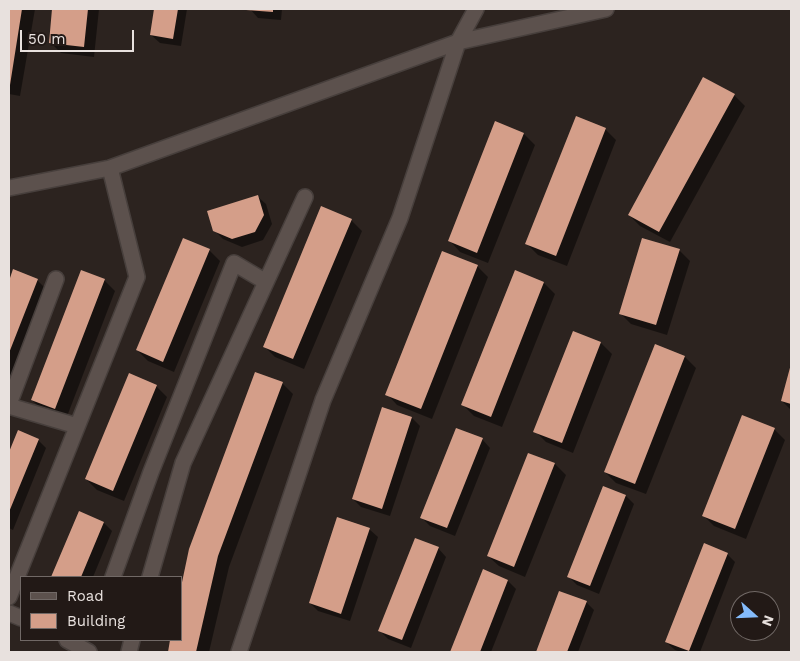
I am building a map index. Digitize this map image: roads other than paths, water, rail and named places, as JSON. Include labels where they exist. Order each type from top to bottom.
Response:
[{"type":"street","points":[[239,652],[323,400],[400,218],[458,42],[476,9]]},
{"type":"street","points":[[570,9],[601,10]]},
{"type":"street","points":[[9,188],[110,168],[458,42],[601,10]]},
{"type":"street","points":[[9,596],[137,277],[110,168]]},
{"type":"street","points":[[150,576],[183,463],[305,197]]},
{"type":"street","points":[[113,576],[151,472],[234,263],[266,282]]},
{"type":"street","points":[[56,279],[9,405],[77,426]]},
{"type":"street","points":[[69,641],[88,649]]}]
